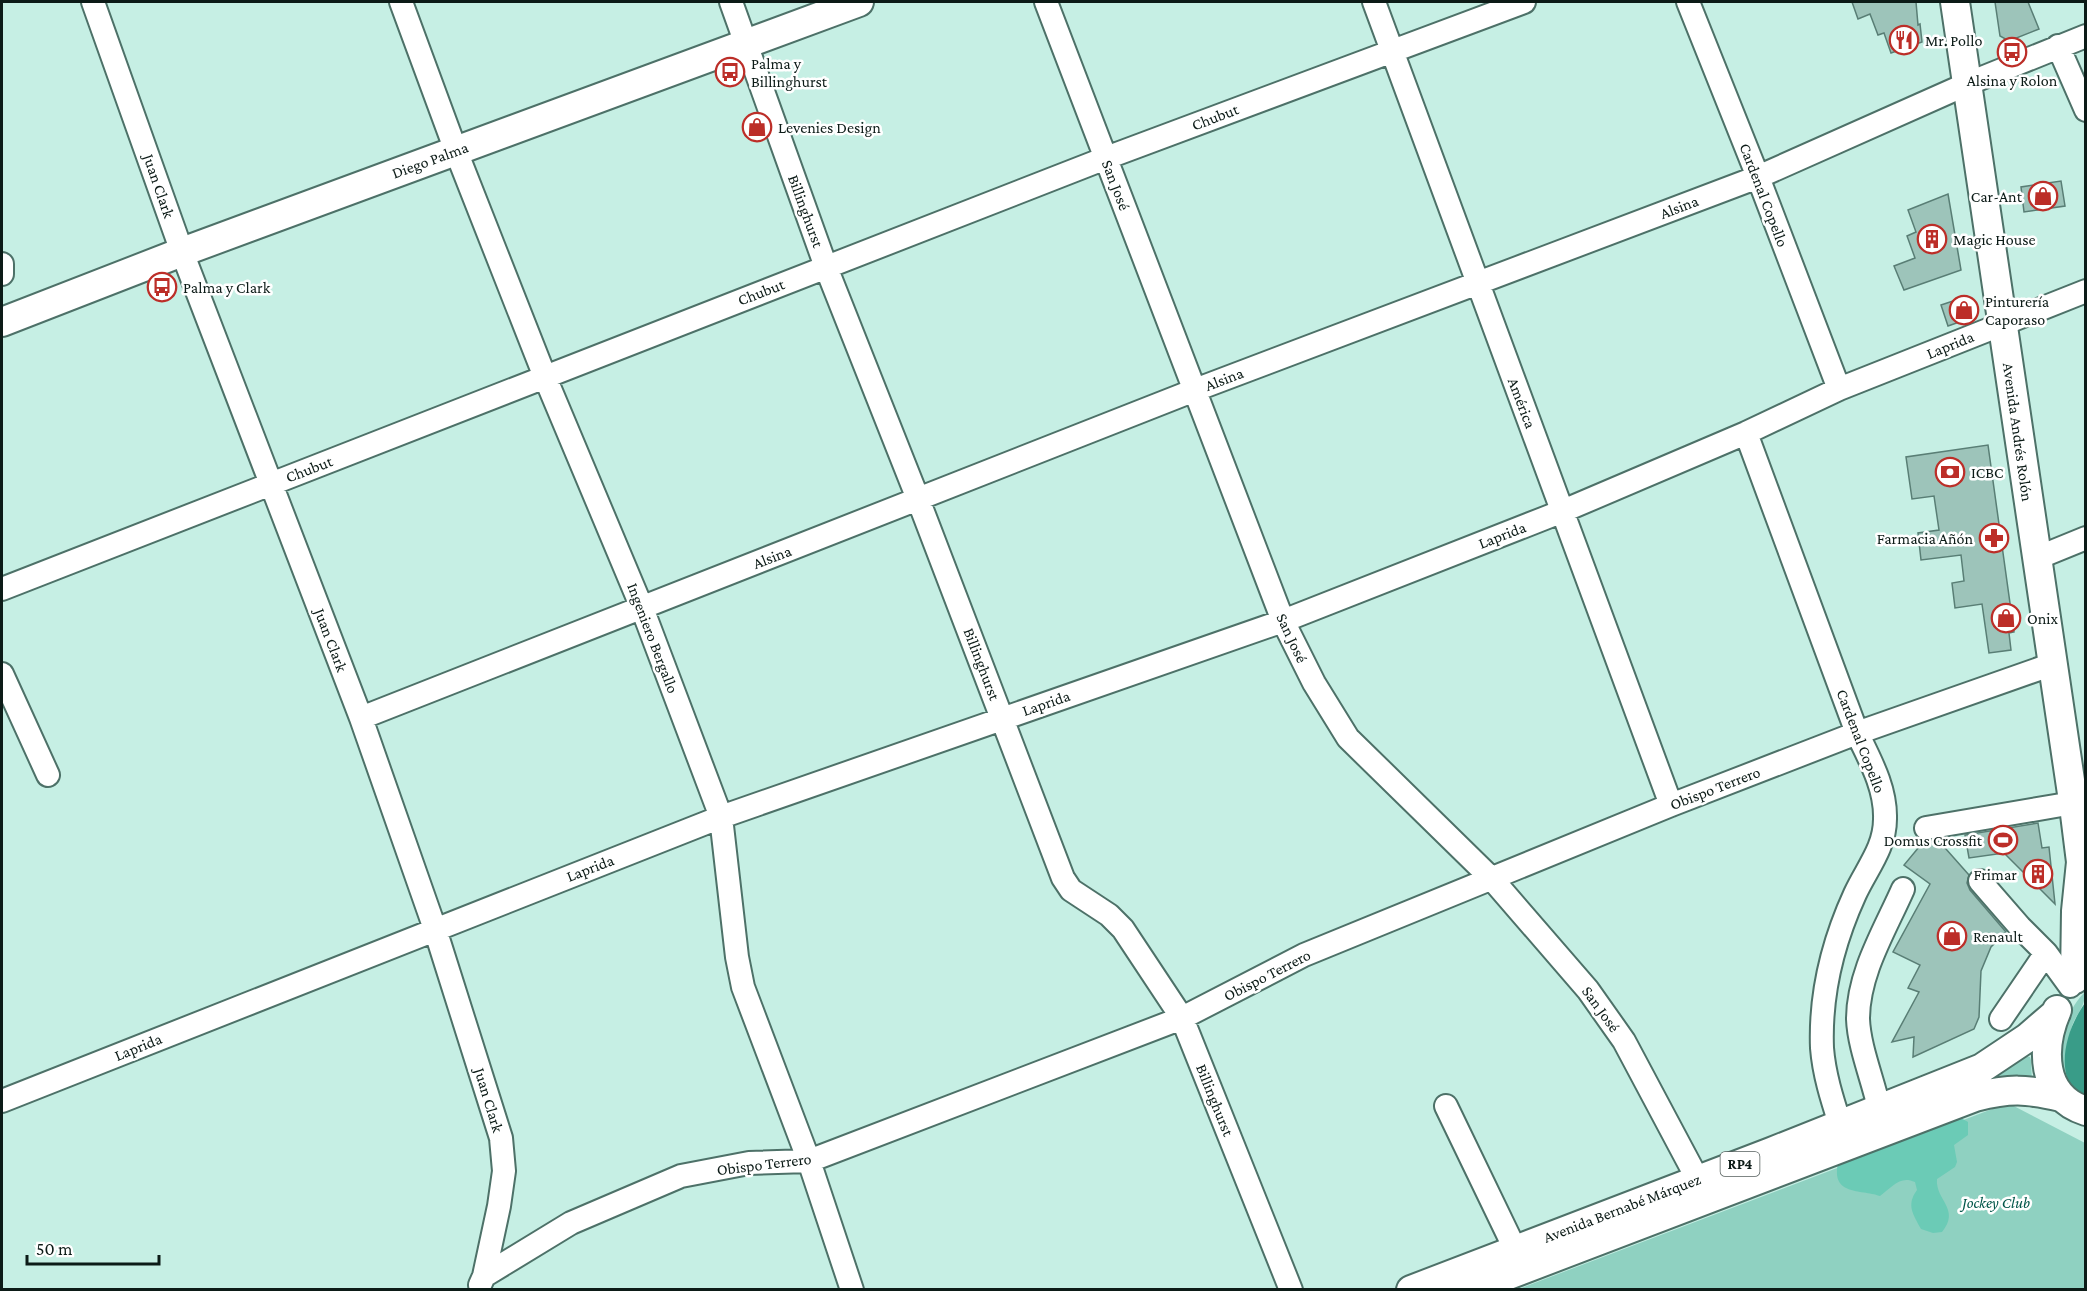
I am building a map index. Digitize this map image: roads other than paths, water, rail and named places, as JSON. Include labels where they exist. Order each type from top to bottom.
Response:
[{"type":"main road","name":"Diego Palma","points":[[2,322],[182,252],[859,2]]},
{"type":"main road","name":"Avenida Andrés Rolón","points":[[1955,2],[2053,664],[2079,800],[2083,867],[2076,911],[2077,978]]},
{"type":"main road","name":"RP4","points":[[2077,978],[2056,1013],[2048,1038],[2047,1059],[2051,1079],[2079,1108]]},
{"type":"main road","name":"Avenida Bernabé Márquez","points":[[1411,1290],[1982,1068],[2027,1038],[2056,1013]]},
{"type":"main road","name":"Avenida Bernabé Márquez","points":[[1469,1290],[1975,1096],[2003,1090],[2023,1089],[2079,1108]]},
{"type":"street","name":"Juan Clark","points":[[93,2],[182,252],[361,718],[435,929],[501,1138],[504,1171],[499,1206],[481,1283]]},
{"type":"street","name":"Ingeniero Bergallo","points":[[401,2],[456,151],[545,376],[642,608],[721,817],[737,957],[743,987],[809,1161],[852,1290]]},
{"type":"street","name":"Billinghurst","points":[[730,2],[826,267],[918,499],[1063,878],[1071,890],[1109,915],[1123,929],[1182,1018],[1291,1290]]},
{"type":"street","name":"San José","points":[[1046,2],[1283,621],[1314,683],[1348,738],[1492,879],[1588,990],[1624,1041],[1698,1179]]},
{"type":"street","name":"América","points":[[1374,2],[1671,806]]},
{"type":"street","name":"Chubut","points":[[2,589],[1106,158],[1524,2]]},
{"type":"street","name":"Cardenal Copello","points":[[1688,2],[1839,389]]},
{"type":"street","name":"Alsina","points":[[361,718],[1195,390],[1758,177],[1967,84],[2085,36]]},
{"type":"street","points":[[2058,46],[2085,110]]},
{"type":"street","points":[[2,264],[2,274]]},
{"type":"street","name":"Laprida","points":[[2,1101],[721,817],[1283,621],[1563,512],[1746,433],[1839,389],[2085,291]]},
{"type":"street","name":"Cardenal Copello","points":[[1746,433],[1857,733],[1879,779],[1886,817],[1884,837],[1855,893],[1837,940],[1827,981],[1822,1049],[1830,1092],[1840,1124]]},
{"type":"street","points":[[2037,558],[2085,538]]},
{"type":"street","name":"Obispo Terrero","points":[[481,1283],[571,1223],[681,1176],[749,1163],[809,1161],[1182,1018],[1304,955],[1671,806],[1857,733],[2053,664]]},
{"type":"street","points":[[2,674],[48,775]]},
{"type":"street","points":[[1926,828],[2079,800]]},
{"type":"street","points":[[1980,881],[2046,953],[2077,978]]},
{"type":"street","points":[[1879,1108],[1861,1039],[1858,1021],[1859,1003],[1866,972],[1903,889]]},
{"type":"street","points":[[2001,1019],[2046,953]]},
{"type":"street","points":[[1446,1106],[1515,1249]]},
{"type":"place","name":"Mr. Pollo","points":[[1904,40]]},
{"type":"place","name":"Alsina y Rolon","points":[[2012,52]]},
{"type":"place","name":"Palma y Billinghurst","points":[[730,72]]},
{"type":"place","name":"Levenies Design","points":[[757,127]]},
{"type":"place","name":"Car-Ant","points":[[2043,196]]},
{"type":"place","name":"Magic House","points":[[1932,239]]},
{"type":"place","name":"Palma y Clark","points":[[162,287]]},
{"type":"place","name":"Pinturería Caporaso","points":[[1964,310]]},
{"type":"place","name":"ICBC","points":[[1950,472]]},
{"type":"place","name":"Farmacia Añón","points":[[1994,538]]},
{"type":"place","name":"Onix","points":[[2006,618]]},
{"type":"place","name":"Domus Crossfit","points":[[2003,840]]},
{"type":"place","name":"Frimar","points":[[2038,874]]},
{"type":"place","name":"Renault","points":[[1952,936]]},
{"type":"park label","name":"Jockey Club","points":[[1996,1202]]}]
